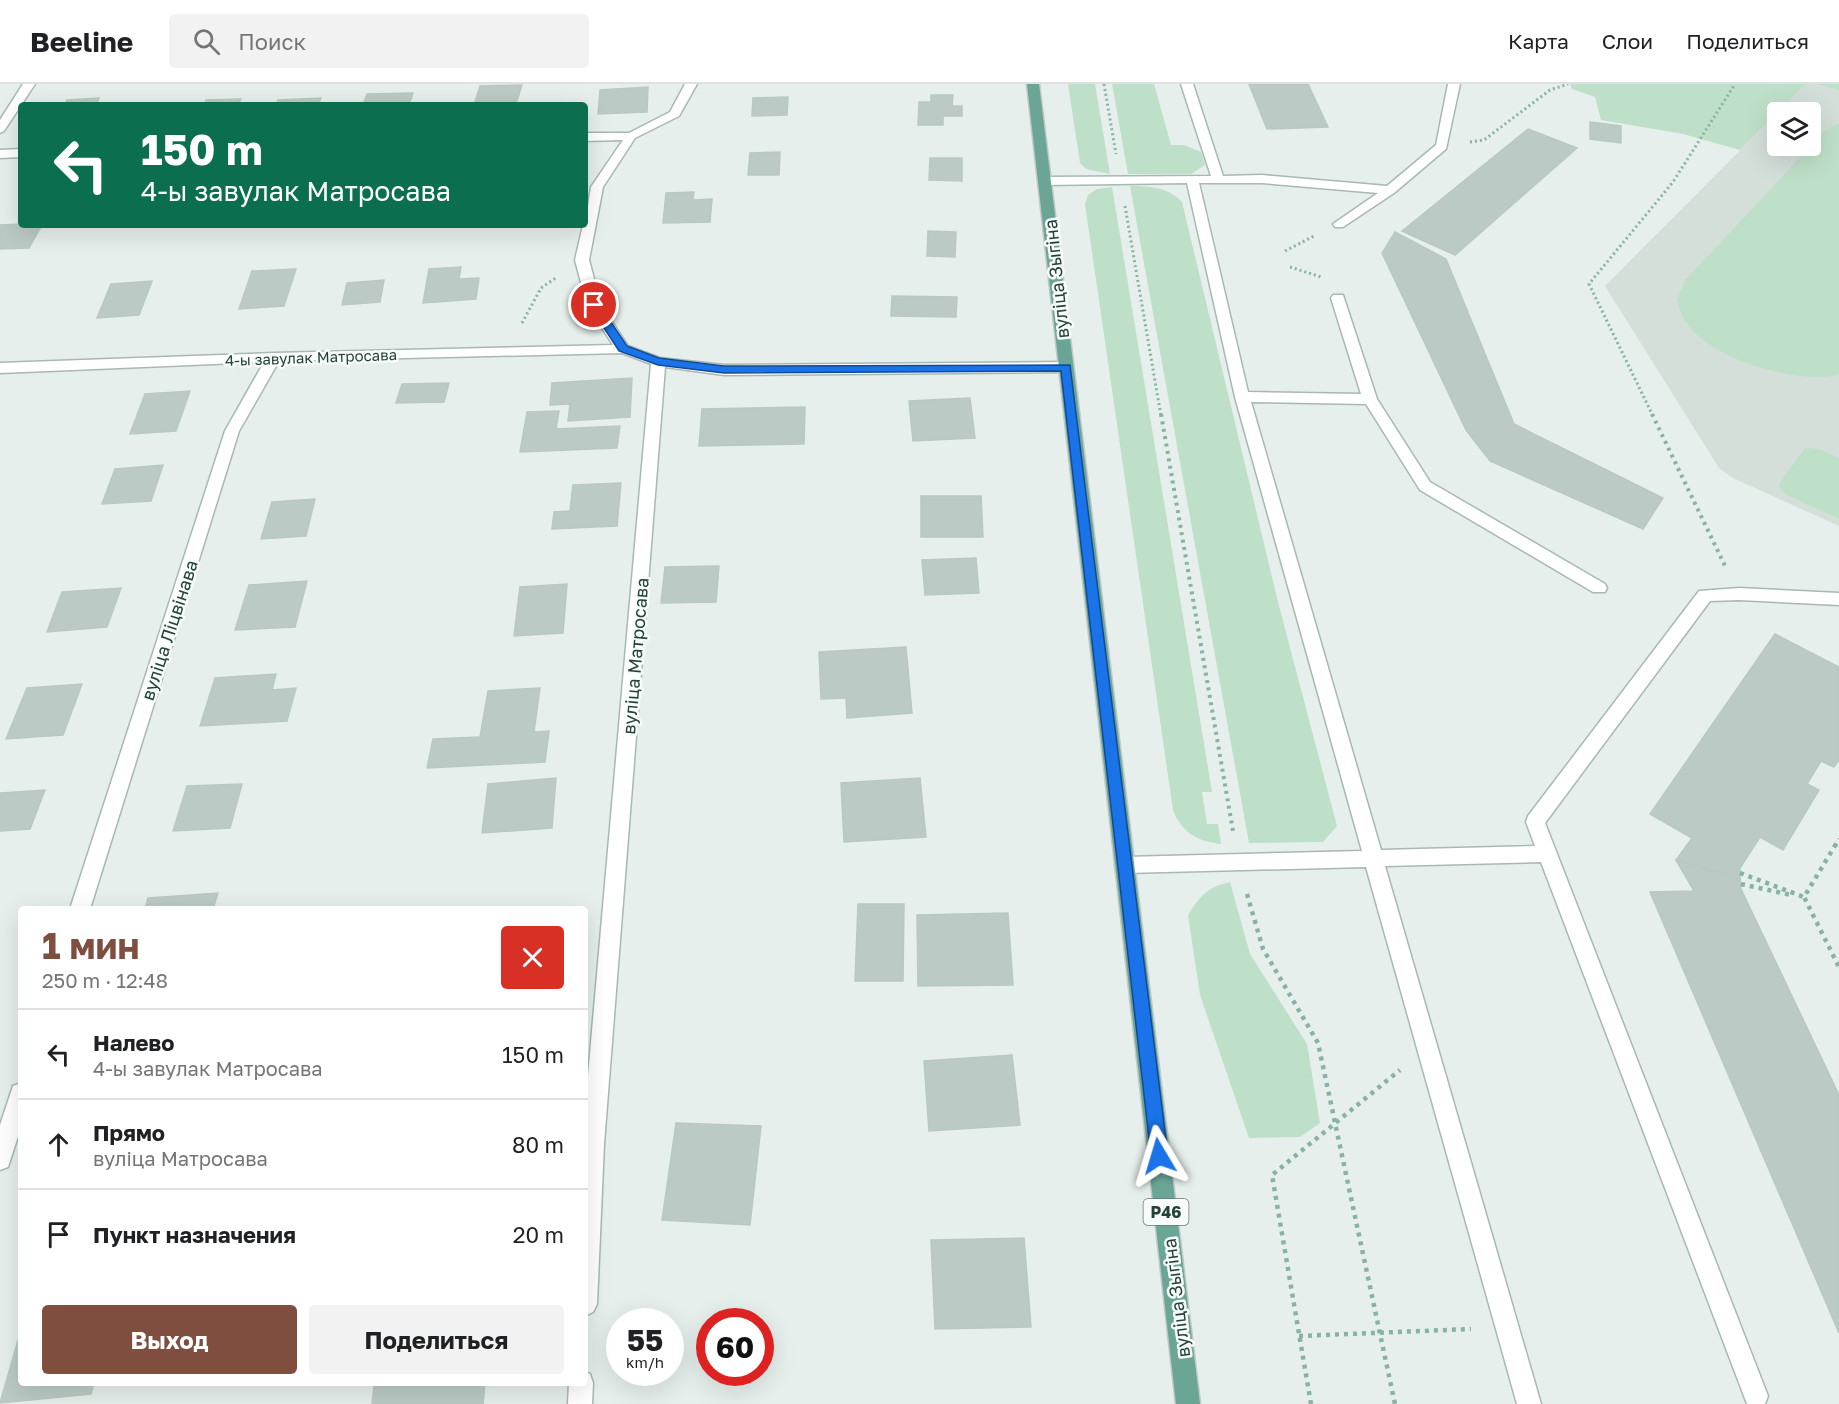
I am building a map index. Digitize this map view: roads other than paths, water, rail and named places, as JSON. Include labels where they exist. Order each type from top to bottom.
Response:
[{"type":"main road","name":"вуліца Зыгіна","points":[[1033,84],[1188,1404]]},
{"type":"street","points":[[0,129],[30,84]]},
{"type":"street","points":[[588,137],[631,136],[675,114],[691,84]]},
{"type":"street","points":[[1187,84],[1218,180]]},
{"type":"street","points":[[1339,224],[1390,189],[1442,146],[1454,84]]},
{"type":"street","points":[[631,136],[597,187],[582,260],[594,305],[623,349],[658,362],[724,370],[1066,367]]},
{"type":"street","points":[[0,154],[18,153]]},
{"type":"street","points":[[1045,181],[1262,179],[1390,189]]},
{"type":"street","points":[[1192,180],[1242,397],[1529,1404]]},
{"type":"street","points":[[1338,298],[1370,399],[1425,486],[1599,588]]},
{"type":"street","name":"4-ы завулак Матросава","points":[[0,369],[274,357],[623,349]]},
{"type":"street","name":"вуліца Ліцвінава","points":[[81,906],[232,432],[274,357]]},
{"type":"street","name":"вуліца Матросава","points":[[588,1247],[594,1132],[658,362]]},
{"type":"street","points":[[1242,397],[1370,399]]},
{"type":"street","points":[[1756,1396],[1535,822],[1705,595],[1739,594],[1839,599]]},
{"type":"street","points":[[1125,865],[1548,854]]},
{"type":"street","points":[[0,1159],[18,1102]]},
{"type":"street","points":[[580,1404],[581,1386]]}]
